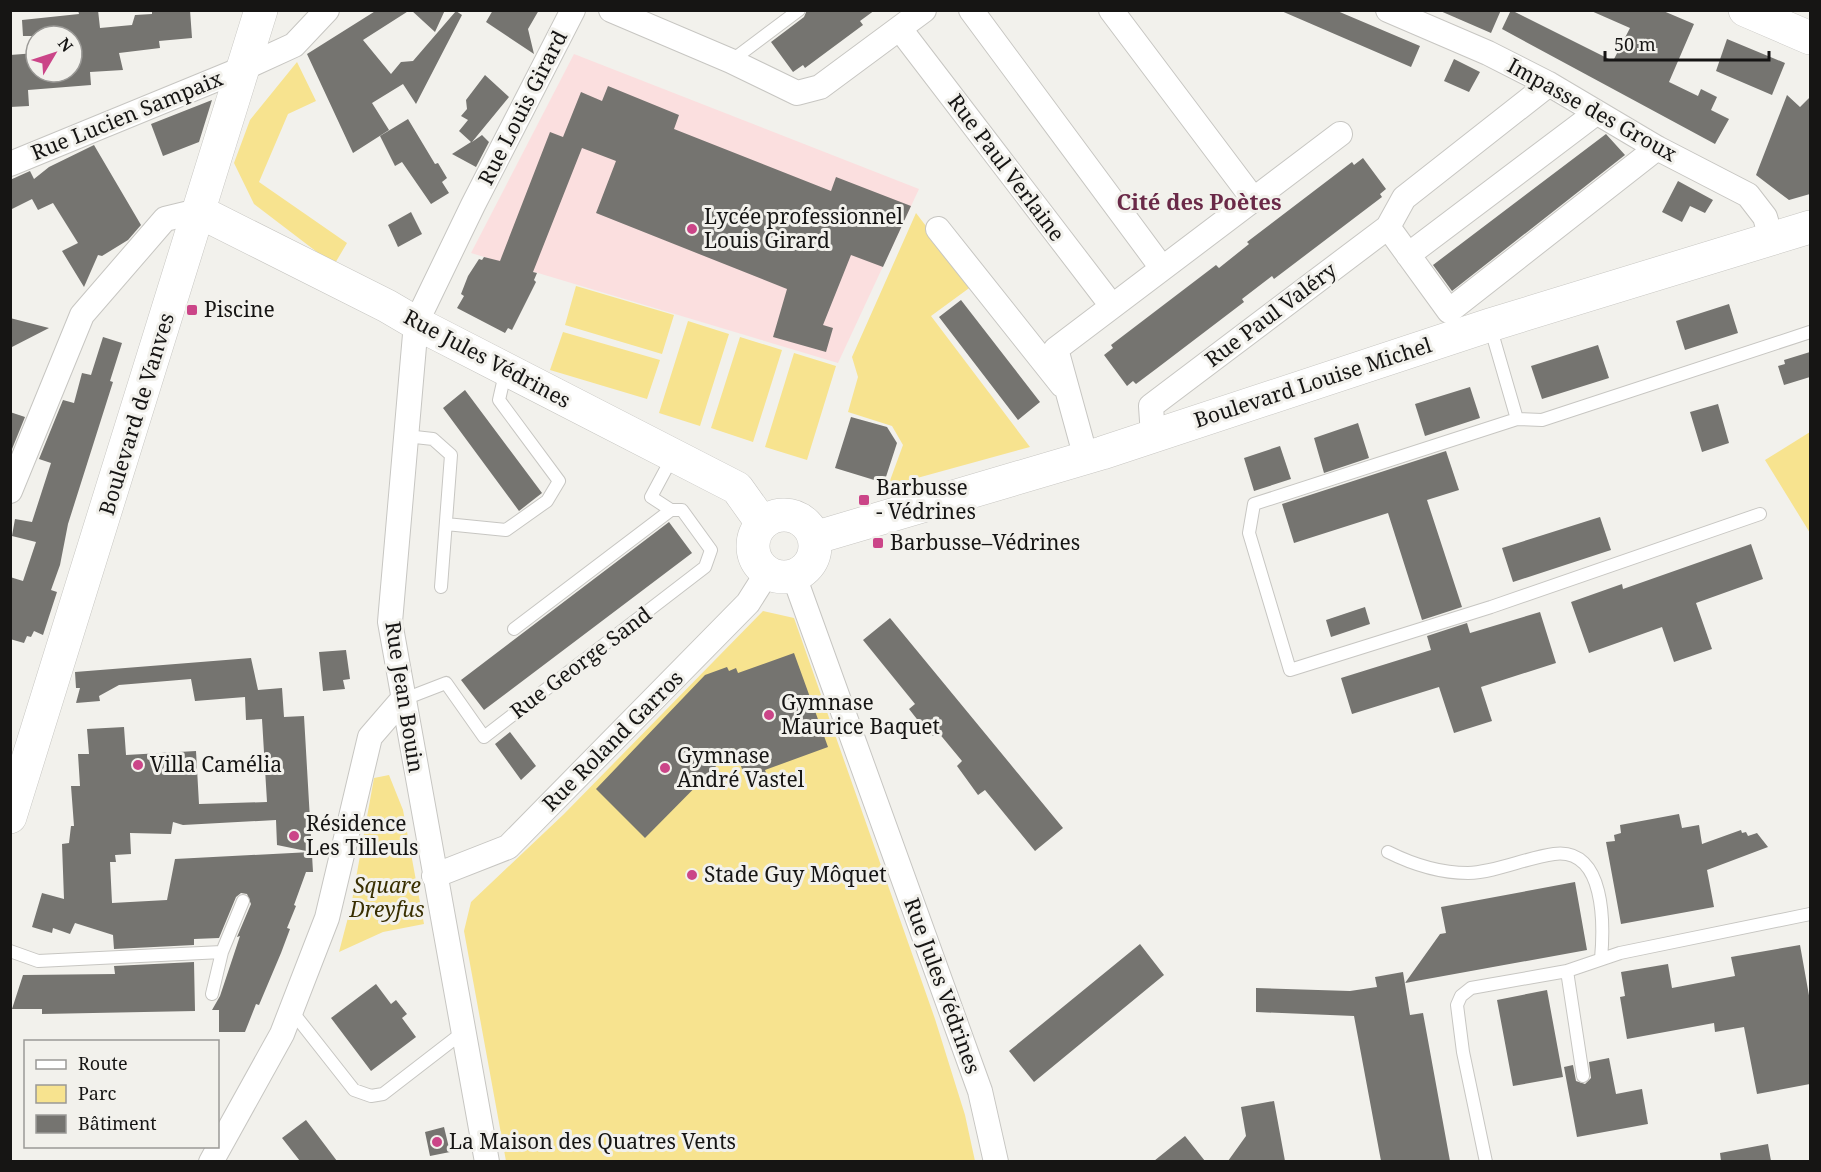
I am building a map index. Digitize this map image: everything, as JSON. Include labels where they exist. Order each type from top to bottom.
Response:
[{"type":"street","name":"Boulevard de Vanves","points":[[10,817],[171,308],[198,211],[261,10]]},
{"type":"street","name":"Rue Lucien Sampaix","points":[[10,164],[244,68],[294,45],[327,10]]},
{"type":"street","name":"Rue Louis Girard","points":[[473,205],[573,10]]},
{"type":"street","points":[[611,10],[731,61],[797,93],[820,87],[924,10]]},
{"type":"street","points":[[971,10],[1162,268]]},
{"type":"street","points":[[1111,10],[1254,200]]},
{"type":"street","name":"Impasse des Groux","points":[[1388,10],[1488,53],[1548,84],[1657,148],[1748,195],[1765,217],[1771,238]]},
{"type":"street","points":[[1745,10],[1810,38]]},
{"type":"street","name":"Rue Paul Verlaine","points":[[900,29],[1112,306]]},
{"type":"street","points":[[1548,84],[1404,198],[1388,227],[1453,323],[1657,148]]},
{"type":"street","points":[[1408,255],[1596,113]]},
{"type":"street","points":[[1086,458],[1056,349],[1340,134]]},
{"type":"street","name":"Rue Jean Bouin","points":[[473,205],[416,323],[390,630],[487,1161]]},
{"type":"street","points":[[10,491],[82,315],[165,219],[198,211]]},
{"type":"street","name":"Rue Jules Védrines","points":[[198,211],[387,306],[737,488],[762,523]]},
{"type":"street","name":"Rue Paul Valéry","points":[[1153,436],[1151,406],[1388,227]]},
{"type":"street","name":"Boulevard Louise Michel","points":[[814,538],[1153,436],[1453,323],[1490,325],[1810,227]]},
{"type":"street","points":[[938,229],[1069,394]]},
{"type":"street","points":[[774,515],[791,515],[809,526],[814,538],[816,547],[811,562],[780,574],[756,560],[752,550],[753,539],[762,523],[774,515]]},
{"type":"street","name":"Rue Jules Védrines","points":[[780,574],[980,1091],[996,1161]]},
{"type":"street","name":"Rue Roland Garros","points":[[434,876],[508,847],[748,603],[780,574]]},
{"type":"street","points":[[219,1147],[282,1034],[327,918],[370,737],[402,700]]},
{"type":"lane","points":[[731,61],[799,10]]},
{"type":"lane","points":[[1490,325],[1517,419]]},
{"type":"lane","points":[[1760,513],[1491,607],[1290,670],[1249,533],[1254,504],[1517,419],[1542,420],[1810,332]]},
{"type":"lane","points":[[446,524],[506,530],[547,501],[559,481],[499,400],[506,369]]},
{"type":"lane","points":[[406,436],[433,440],[451,455],[441,587]]},
{"type":"lane","name":"Rue George Sand","points":[[402,700],[446,683],[484,737],[705,567],[711,550],[682,510],[671,510],[651,497],[673,455]]},
{"type":"lane","points":[[514,629],[671,510]]},
{"type":"lane","points":[[1388,852],[1410,863],[1468,873],[1556,854],[1578,857],[1588,868],[1599,899],[1604,923],[1601,960]]},
{"type":"lane","points":[[212,994],[222,952],[243,901]]},
{"type":"lane","points":[[1486,1161],[1463,1052],[1457,1005],[1461,996],[1470,988],[1567,971],[1620,953],[1810,914]]},
{"type":"lane","points":[[10,951],[38,961],[222,952]]},
{"type":"lane","points":[[1567,971],[1583,1076]]},
{"type":"lane","points":[[291,1010],[354,1090],[371,1096],[382,1094],[394,1086],[462,1033]]},
{"type":"shaded area","name":"Lycée professionnel Louis Girard","points":[[574,54],[919,189],[838,363],[471,253]]},
{"type":"green space","points":[[297,62],[316,101],[288,114],[259,182],[347,243],[334,265],[254,204],[234,163],[250,120]]},
{"type":"green space","points":[[916,213],[972,286],[931,316],[1030,447],[888,486],[903,445],[892,426],[848,412],[858,377],[852,357]]},
{"type":"green space","points":[[576,286],[674,315],[662,354],[565,325]]},
{"type":"green space","points":[[688,321],[729,334],[700,426],[659,413]]},
{"type":"green space","points":[[563,332],[660,360],[647,399],[550,370]]},
{"type":"green space","points":[[740,337],[782,350],[753,442],[711,428]]},
{"type":"green space","points":[[794,353],[836,366],[807,460],[765,447]]},
{"type":"green space","points":[[1810,432],[1810,533],[1765,460]]},
{"type":"green space","name":"Stade Guy Môquet","points":[[763,611],[794,618],[935,1019],[965,1115],[975,1161],[506,1161],[464,931],[471,902],[564,814]]},
{"type":"green space","name":"Square Dreyfus","points":[[389,775],[403,810],[424,924],[383,932],[339,952],[351,906],[374,778]]},
{"type":"building","points":[[78,10],[98,10],[100,28],[132,25],[135,15],[152,14],[152,10],[190,10],[192,38],[159,41],[160,48],[119,53],[123,70],[90,72],[91,85],[28,90],[29,106],[10,107],[10,55],[24,54],[24,84],[84,84],[84,24],[24,24],[23,36],[22,20],[79,14]]},
{"type":"building","points":[[377,10],[410,10],[363,40],[391,74],[401,62],[413,61],[456,11],[462,15],[416,104],[403,84],[372,103],[389,130],[353,153],[307,54]]},
{"type":"building","points":[[411,10],[445,10],[435,32]]},
{"type":"building","points":[[493,10],[539,10],[528,29],[534,54],[486,22]]},
{"type":"building","points":[[807,10],[875,10],[860,21],[863,25],[805,68],[803,65],[793,72],[771,42],[804,17]]},
{"type":"building","points":[[1279,10],[1335,10],[1420,46],[1411,67]]},
{"type":"building","points":[[1438,10],[1501,10],[1491,33]]},
{"type":"building","points":[[1511,10],[1613,61],[1630,28],[1589,10],[1661,10],[1694,24],[1669,82],[1698,96],[1701,89],[1717,97],[1711,110],[1729,119],[1715,144],[1502,29]]},
{"type":"building","points":[[1727,39],[1785,63],[1772,95],[1716,71]]},
{"type":"building","points":[[1454,59],[1480,72],[1469,92],[1444,81]]},
{"type":"building","points":[[485,75],[509,97],[472,142],[482,135],[489,142],[476,167],[452,154],[471,142],[459,131],[468,120],[461,116],[467,109],[466,100]]},
{"type":"building","points":[[608,86],[679,115],[674,129],[831,191],[836,177],[911,206],[883,267],[851,255],[823,325],[833,328],[826,352],[773,337],[787,289],[596,213],[616,161],[582,148],[533,272],[537,273],[534,280],[536,282],[512,330],[508,328],[505,333],[457,308],[464,296],[461,294],[468,276],[479,259],[482,260],[484,257],[500,261],[550,132],[563,137],[581,92],[602,101]]},
{"type":"building","points":[[1787,95],[1800,107],[1810,97],[1810,194],[1789,200],[1756,175]]},
{"type":"building","points":[[212,100],[199,142],[163,156],[151,124]]},
{"type":"building","points":[[408,119],[435,164],[438,163],[447,178],[442,182],[449,193],[431,204],[402,162],[395,166],[380,136]]},
{"type":"building","points":[[1606,134],[1625,155],[1452,291],[1433,265]]},
{"type":"building","points":[[94,145],[141,225],[128,240],[102,256],[98,255],[84,287],[62,251],[78,243],[53,203],[38,210],[32,199],[10,210],[10,180],[30,171],[34,179],[49,167]]},
{"type":"building","points":[[1363,158],[1386,189],[1380,194],[1382,197],[1274,279],[1272,276],[1242,299],[1244,302],[1136,384],[1133,381],[1127,386],[1104,355],[1113,348],[1111,345],[1216,265],[1219,268],[1249,244],[1247,242],[1352,162],[1354,165]]},
{"type":"building","points":[[1678,181],[1713,200],[1705,213],[1690,206],[1682,222],[1662,212]]},
{"type":"building","points":[[411,212],[422,234],[398,247],[388,225]]},
{"type":"building","points":[[961,300],[1040,402],[1018,420],[939,317]]},
{"type":"building","points":[[1729,304],[1738,333],[1685,350],[1676,321]]},
{"type":"building","points":[[10,318],[49,328],[10,348]]},
{"type":"building","points":[[103,337],[122,343],[110,381],[113,382],[68,524],[60,565],[51,590],[57,592],[43,635],[34,631],[31,637],[27,636],[24,643],[10,639],[10,577],[23,581],[36,542],[12,536],[15,519],[32,522],[51,463],[39,459],[63,400],[74,403],[82,373],[91,375]]},
{"type":"building","points":[[1598,345],[1609,378],[1542,399],[1531,366]]},
{"type":"building","points":[[1810,352],[1810,377],[1784,385],[1778,366],[1785,364],[1784,360]]},
{"type":"building","points":[[1470,387],[1480,418],[1425,436],[1415,404]]},
{"type":"building","points":[[465,390],[542,493],[519,511],[443,408]]},
{"type":"building","points":[[1718,404],[1729,443],[1702,452],[1690,412]]},
{"type":"building","points":[[10,412],[25,417],[12,449],[10,449]]},
{"type":"building","points":[[851,417],[887,427],[897,443],[884,483],[835,468]]},
{"type":"building","points":[[1358,423],[1369,458],[1324,473],[1314,438]]},
{"type":"building","points":[[1280,446],[1291,479],[1254,491],[1244,458]]},
{"type":"building","points":[[1446,451],[1459,490],[1427,500],[1462,607],[1422,620],[1388,513],[1294,543],[1282,504]]},
{"type":"building","points":[[1600,517],[1611,550],[1513,582],[1502,548]]},
{"type":"building","points":[[669,522],[692,553],[484,710],[461,680]]},
{"type":"building","points":[[1751,544],[1763,579],[1696,603],[1712,649],[1674,662],[1662,627],[1589,653],[1571,602],[1622,584],[1623,589]]},
{"type":"building","points":[[1365,607],[1370,624],[1331,637],[1326,620]]},
{"type":"building","points":[[1540,612],[1556,663],[1481,687],[1492,721],[1454,733],[1439,687],[1352,714],[1341,678],[1431,650],[1427,636],[1467,623],[1470,633]]},
{"type":"building","points":[[890,618],[1063,828],[1035,851],[985,790],[978,795],[957,766],[962,761],[938,732],[933,736],[920,723],[909,709],[915,704],[863,640]]},
{"type":"building","points":[[346,650],[350,679],[343,680],[345,689],[323,691],[319,652]]},
{"type":"building","points":[[794,653],[828,747],[765,770],[767,775],[747,782],[734,748],[645,838],[596,789],[705,675],[727,667],[729,671],[736,668],[738,673]]},
{"type":"building","points":[[251,658],[258,690],[282,688],[284,717],[304,716],[313,872],[306,872],[281,953],[245,1032],[219,1032],[219,1010],[212,1010],[220,996],[240,936],[237,937],[251,904],[247,894],[241,893],[236,897],[219,938],[194,939],[194,945],[114,949],[113,935],[75,923],[70,934],[53,928],[52,933],[32,927],[42,893],[64,899],[62,844],[69,843],[71,826],[74,826],[71,786],[80,786],[78,754],[89,754],[87,729],[124,727],[126,755],[196,751],[199,804],[267,802],[262,719],[246,720],[245,697],[195,701],[191,679],[119,685],[99,696],[100,701],[76,703],[80,688],[76,688],[75,672]],"holes":[[[276,820],[277,845],[311,852],[175,859],[167,900],[112,903],[110,862],[116,862],[115,855],[131,854],[130,833],[171,834],[173,822],[183,825]]]},
{"type":"building","points":[[510,732],[536,766],[521,780],[495,744]]},
{"type":"building","points":[[1679,814],[1682,828],[1699,825],[1702,844],[1741,830],[1748,836],[1757,833],[1768,847],[1707,870],[1714,907],[1621,924],[1606,842],[1615,841],[1614,835],[1621,833],[1620,825]]},
{"type":"building","points":[[1575,882],[1587,950],[1405,983],[1440,934],[1446,933],[1441,907]]},
{"type":"building","points":[[1140,944],[1164,975],[1034,1082],[1009,1051]]},
{"type":"building","points":[[1800,945],[1810,1001],[1810,1084],[1757,1094],[1744,1027],[1715,1032],[1714,1023],[1627,1039],[1620,997],[1625,996],[1621,972],[1668,964],[1672,988],[1735,976],[1731,957]]},
{"type":"building","points":[[194,962],[195,1011],[42,1014],[42,1009],[12,1009],[23,975],[115,974],[114,966]]},
{"type":"building","points":[[1403,972],[1410,1015],[1423,1013],[1450,1161],[1381,1161],[1354,1016],[1256,1012],[1256,988],[1350,991],[1377,987],[1375,977]]},
{"type":"building","points":[[376,984],[391,1004],[396,1000],[407,1014],[402,1018],[416,1037],[371,1071],[331,1018]]},
{"type":"building","points":[[1547,990],[1563,1077],[1513,1086],[1497,1000]]},
{"type":"building","points":[[1609,1058],[1616,1094],[1642,1089],[1648,1124],[1577,1137],[1564,1067],[1573,1065],[1576,1081],[1585,1084],[1591,1078],[1589,1062]]},
{"type":"building","points":[[1274,1101],[1285,1161],[1228,1161],[1246,1136],[1241,1107]]},
{"type":"building","points":[[306,1120],[337,1161],[300,1161],[282,1138]]},
{"type":"building","name":"La Maison des Quatres Vents","points":[[444,1127],[450,1152],[430,1156],[425,1132]]},
{"type":"building","points":[[1185,1136],[1205,1161],[1154,1161]]},
{"type":"building","points":[[1768,1144],[1771,1161],[1721,1161],[1720,1153]]},
{"type":"place","name":"Lycée professionnel Louis Girard","points":[[692,229]]},
{"type":"place","name":"Piscine","points":[[192,310]]},
{"type":"place","name":"Barbusse - Védrines","points":[[864,500]]},
{"type":"place","name":"Barbusse–Védrines","points":[[878,543]]},
{"type":"place","name":"Gymnase Maurice Baquet","points":[[769,715]]},
{"type":"place","name":"Villa Camélia","points":[[138,765]]},
{"type":"place","name":"Gymnase André Vastel","points":[[665,768]]},
{"type":"place","name":"Résidence Les Tilleuls","points":[[294,836]]},
{"type":"place","name":"Stade Guy Môquet","points":[[692,875]]},
{"type":"place","name":"La Maison des Quatres Vents","points":[[437,1142]]},
{"type":"district","name":"Cité des Poètes","points":[[1199,202]]}]
